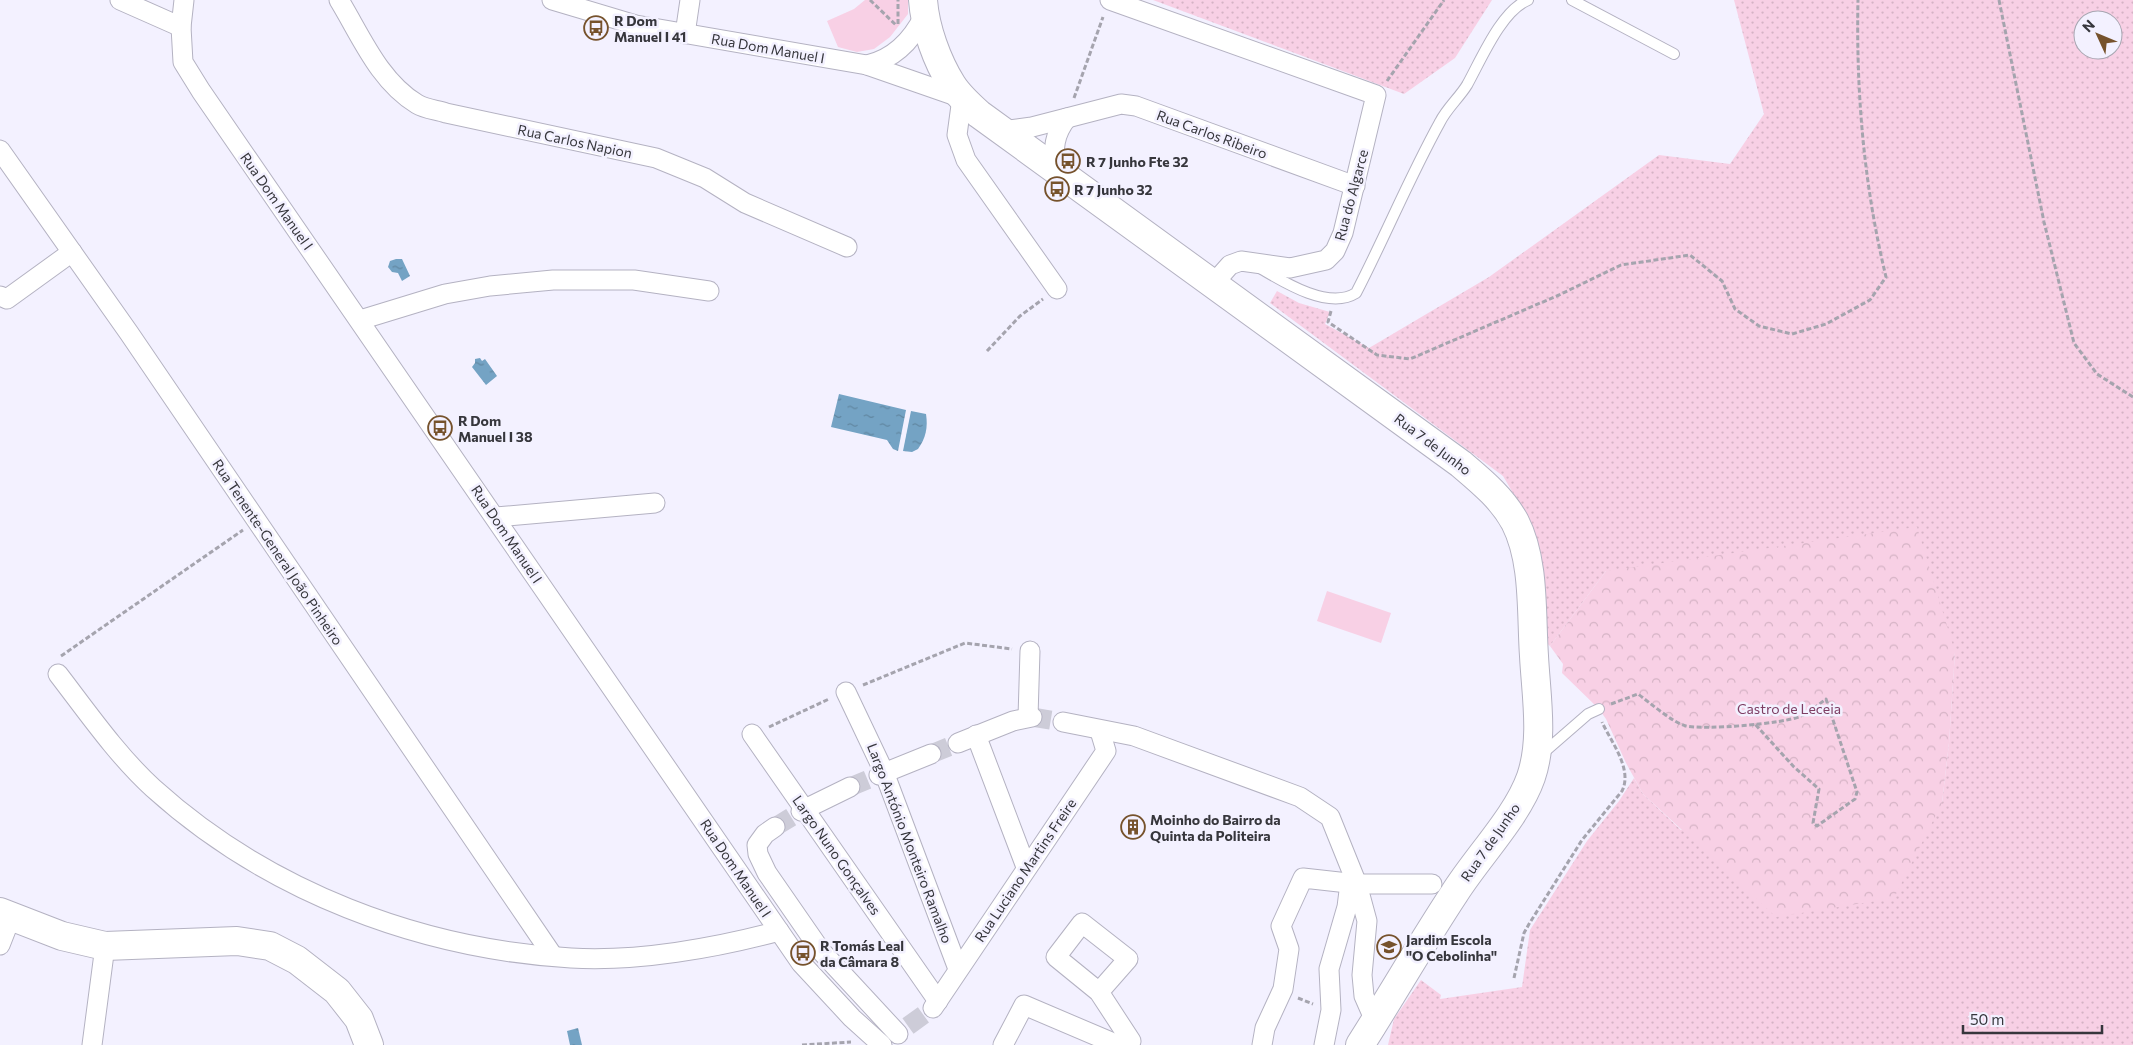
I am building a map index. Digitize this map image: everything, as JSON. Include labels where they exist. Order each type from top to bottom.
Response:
[{"type":"main road","name":"Rua 7 de Junho","points":[[914,20],[935,50],[951,85],[962,98],[1002,131],[1461,464],[1491,490],[1514,522],[1524,545],[1529,575],[1538,733],[1536,760],[1521,798],[1454,893],[1375,1033],[1360,1045]]},
{"type":"main road","points":[[5,914],[62,936],[105,946],[237,941],[270,946],[297,960],[337,991],[359,1019],[369,1045]]},
{"type":"street","points":[[120,0],[180,27]]},
{"type":"street","name":"Rua Dom Manuel I","points":[[184,0],[180,27],[182,62],[801,963],[852,1018],[890,1037]]},
{"type":"street","name":"Rua Carlos Napion","points":[[339,0],[383,74],[402,93],[418,105],[656,158],[705,178],[746,203],[847,247]]},
{"type":"street","name":"Rua Dom Manuel I","points":[[552,0],[636,25],[867,65],[962,98]]},
{"type":"street","points":[[685,34],[690,0]]},
{"type":"street","points":[[1108,5],[1376,95]]},
{"type":"street","points":[[867,65],[879,63],[889,57],[914,20]]},
{"type":"street","name":"Rua do Algarce","points":[[1214,284],[1230,265],[1241,261],[1290,268],[1326,260],[1335,252],[1344,233],[1376,95]]},
{"type":"street","points":[[962,98],[957,135],[966,160],[1057,289]]},
{"type":"street","name":"Rua Carlos Ribeiro","points":[[1002,131],[1025,128],[1121,104],[1136,106],[1355,186]]},
{"type":"street","points":[[1055,169],[1054,142],[1057,132],[1067,118]]},
{"type":"street","name":"Rua Tenente-General João Pinheiro","points":[[0,150],[72,252],[553,956]]},
{"type":"street","points":[[0,296],[7,299],[72,252]]},
{"type":"street","points":[[360,320],[445,294],[490,286],[553,280],[634,280],[708,291]]},
{"type":"street","points":[[496,517],[655,503]]},
{"type":"street","points":[[958,743],[1030,717],[1030,651]]},
{"type":"street","points":[[58,666],[131,767],[191,819],[280,877],[330,902],[380,921],[431,935],[506,951],[573,958],[648,955],[744,940],[779,931]]},
{"type":"street","name":"Largo António Monteiro Ramalho","points":[[846,692],[882,773],[958,968]]},
{"type":"street","points":[[1063,722],[1100,731],[1134,736],[1300,797],[1330,817],[1367,921],[1362,975],[1364,996],[1375,1033]]},
{"type":"street","name":"Rua Luciano Martins Freire","points":[[936,1004],[958,968],[1106,751],[1100,731]]},
{"type":"street","name":"Largo Nuno Gonçalves","points":[[752,734],[936,1004]]},
{"type":"street","points":[[976,735],[1026,868]]},
{"type":"street","points":[[882,773],[931,754]]},
{"type":"street","points":[[803,810],[850,787]]},
{"type":"street","points":[[775,828],[765,834],[757,845],[758,854],[768,873],[821,951],[890,1037]]},
{"type":"street","points":[[1262,1045],[1265,1028],[1282,989],[1289,949],[1281,926],[1303,878],[1354,883],[1432,884]]},
{"type":"street","points":[[1324,1045],[1331,1010],[1330,969],[1354,883]]},
{"type":"street","points":[[0,945],[5,914]]},
{"type":"street","points":[[92,1045],[105,946]]},
{"type":"street","points":[[1100,992],[1127,1044]]},
{"type":"street","points":[[1009,1043],[1024,1005],[1127,1044]]},
{"type":"lane","points":[[1253,264],[1310,294],[1347,298],[1356,293],[1440,120],[1464,90],[1505,19],[1520,4],[1528,0]]},
{"type":"lane","points":[[1572,0],[1674,54]]},
{"type":"lane","points":[[1536,760],[1588,714],[1597,710]]},
{"type":"path","points":[[870,0],[914,20]]},
{"type":"path","points":[[898,0],[914,20]]},
{"type":"path","points":[[1376,95],[1444,0]]},
{"type":"path","points":[[1334,298],[1328,322],[1377,354],[1410,359],[1559,295],[1621,265],[1690,255],[1722,281],[1735,308],[1759,326],[1792,334],[1826,324],[1870,300],[1886,277],[1875,233],[1863,149],[1858,81],[1858,0]]},
{"type":"path","points":[[1999,0],[2044,222],[2074,342],[2097,374],[2133,397]]},
{"type":"path","points":[[1067,118],[1108,5]]},
{"type":"path","points":[[987,351],[1020,316],[1057,289]]},
{"type":"path","points":[[58,666],[152,595],[256,521]]},
{"type":"path","points":[[752,734],[965,642],[1030,651]]},
{"type":"path","points":[[1514,978],[1524,933],[1529,924],[1582,840],[1622,791],[1626,783],[1625,770],[1597,710],[1638,694],[1684,725],[1706,728],[1799,717],[1826,699],[1857,792],[1856,799],[1817,826],[1813,823],[1819,789],[1794,767],[1754,723]]},
{"type":"path","points":[[1274,1007],[1298,998],[1331,1010]]},
{"type":"path","points":[[802,1045],[861,1042],[890,1037]]},
{"type":"green space","points":[[865,0],[908,0],[908,14],[890,37],[874,49],[857,52],[838,47],[827,21],[854,9]]},
{"type":"green space","points":[[1153,0],[1492,0],[1455,58],[1404,94]]},
{"type":"green space","points":[[1734,0],[2133,0],[2133,1045],[1388,1045],[1394,1019],[1421,980],[1441,995],[1440,999],[1522,987],[1530,930],[1587,841],[1619,801],[1634,778],[1643,794],[1681,830],[1942,803],[1949,743],[1955,652],[1606,571],[1550,646],[1544,641],[1520,505],[1503,476],[1270,303],[1277,291],[1299,303],[1330,312],[1325,324],[1369,348],[1489,277],[1659,155],[1730,164],[1764,114]]},
{"type":"green space","name":"Castro de Leceia","points":[[1917,527],[1955,652],[1949,743],[1942,803],[1894,898],[1776,917],[1643,794],[1626,763],[1606,719],[1599,709],[1562,673],[1563,664],[1550,646],[1606,571]]},
{"type":"green space","points":[[1327,591],[1391,613],[1381,643],[1317,621]]},
{"type":"water","points":[[402,259],[410,276],[402,281],[398,273],[392,272],[388,267],[390,261]]},
{"type":"water","points":[[480,358],[482,361],[485,359],[497,376],[486,385],[472,367],[475,359]]},
{"type":"water","points":[[839,394],[906,410],[898,451],[893,449],[887,440],[831,427]]},
{"type":"water","points":[[911,411],[926,414],[927,423],[923,441],[918,449],[912,452],[903,451]]},
{"type":"water","points":[[578,1028],[582,1045],[570,1045],[567,1031]]},
{"type":"tunnel","points":[[1032,717],[1063,722]]},
{"type":"tunnel","points":[[931,754],[958,743]]},
{"type":"tunnel","points":[[850,787],[879,775]]},
{"type":"tunnel","points":[[775,827],[801,811]]},
{"type":"tunnel","points":[[908,1026],[933,1008]]},
{"type":"place","name":"R Dom Manuel I 41","points":[[596,28]]},
{"type":"place","name":"R 7 Junho Fte 32","points":[[1068,161]]},
{"type":"place","name":"R 7 Junho 32","points":[[1057,189]]},
{"type":"place","name":"R Dom Manuel I 38","points":[[440,428]]},
{"type":"place","name":"Moinho do Bairro da Quinta da Politeira","points":[[1133,827]]},
{"type":"place","name":"Jardim Escola \"O Cebolinha\"","points":[[1389,947]]},
{"type":"place","name":"R Tomás Leal da Câmara 8","points":[[803,953]]}]
